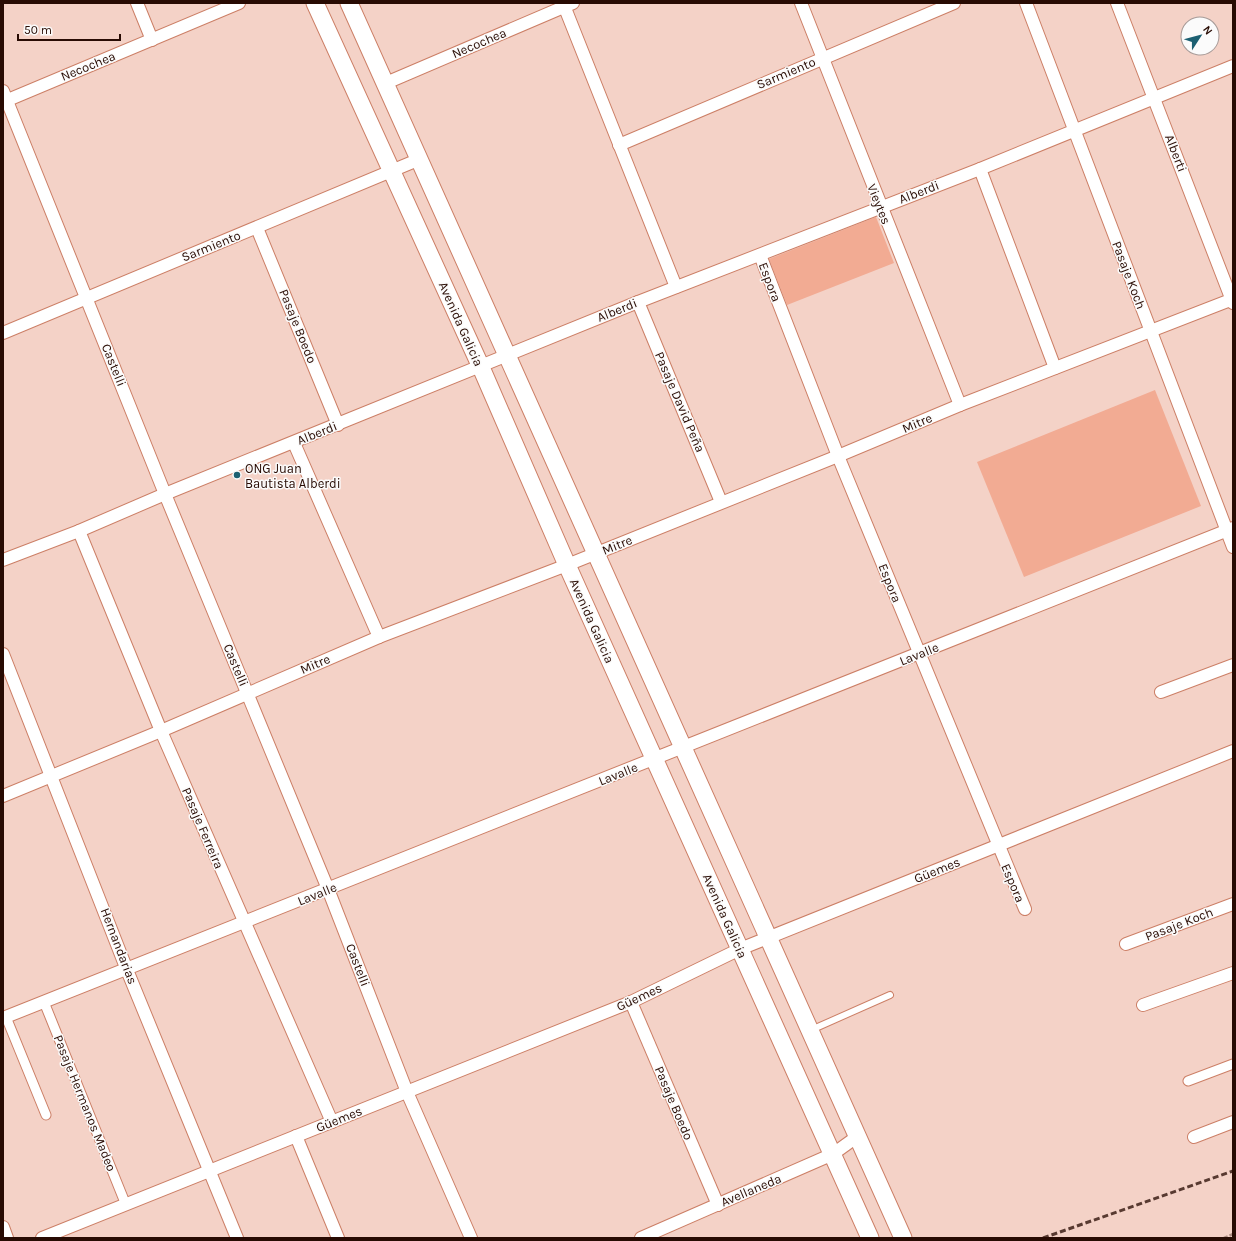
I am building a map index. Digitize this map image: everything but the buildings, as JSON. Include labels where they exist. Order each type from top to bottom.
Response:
[{"type":"main road","name":"Avenida Galicia","points":[[315,3],[480,365],[567,565],[870,1238]]},
{"type":"main road","points":[[349,3],[903,1238]]},
{"type":"street","points":[[137,3],[152,40]]},
{"type":"street","name":"Necochea","points":[[4,98],[152,40],[239,3]]},
{"type":"street","name":"Vieytes","points":[[801,3],[880,207],[960,405]]},
{"type":"street","name":"Sarmiento","points":[[619,145],[954,3]]},
{"type":"street","name":"Pasaje Koch","points":[[1026,3],[1151,332],[1230,529],[1233,547]]},
{"type":"street","name":"Alberti","points":[[1117,3],[1232,301]]},
{"type":"street","points":[[566,4],[619,145],[676,287]]},
{"type":"street","name":"Necochea","points":[[386,83],[566,4]]},
{"type":"street","name":"Alberdi","points":[[3,560],[79,532],[165,494],[338,425],[507,354],[980,169],[1233,66]]},
{"type":"street","name":"Castelli","points":[[4,98],[87,297],[165,494],[328,890],[407,1092],[471,1238]]},
{"type":"street","name":"Sarmiento","points":[[3,333],[420,159]]},
{"type":"street","points":[[980,169],[1055,368]]},
{"type":"street","name":"Pasaje Boedo","points":[[257,228],[338,425]]},
{"type":"street","name":"Espora","points":[[760,255],[838,456],[1025,910]]},
{"type":"street","name":"Mitre","points":[[3,796],[161,731],[247,692],[379,637],[567,565],[838,456],[960,405],[1232,301]]},
{"type":"street","name":"Pasaje David Peña","points":[[638,302],[721,502]]},
{"type":"street","points":[[294,442],[379,637]]},
{"type":"street","name":"Lavalle","points":[[5,1018],[1230,529]]},
{"type":"street","name":"Pasaje Ferreira","points":[[79,532],[161,731],[332,1122]]},
{"type":"street","name":"Hernandarias","points":[[3,654],[128,970],[237,1238]]},
{"type":"street","points":[[1161,692],[1233,665]]},
{"type":"street","name":"Güemes","points":[[42,1238],[631,1002],[740,949],[1233,751]]},
{"type":"street","name":"Pasaje Koch","points":[[1126,944],[1233,904]]},
{"type":"street","points":[[1143,1005],[1233,973]]},
{"type":"street","name":"Pasaje Hermanos Madeo","points":[[44,1002],[126,1205]]},
{"type":"street","name":"Pasaje Boedo","points":[[631,1002],[718,1205]]},
{"type":"street","points":[[5,1018],[46,1115]]},
{"type":"street","points":[[1188,1081],[1233,1064]]},
{"type":"street","points":[[1194,1137],[1233,1122]]},
{"type":"street","points":[[296,1136],[338,1238]]},
{"type":"street","name":"Avellaneda","points":[[641,1238],[833,1154],[858,1136]]},
{"type":"street","points":[[3,1227],[7,1238]]},
{"type":"lane","points":[[809,1031],[890,995]]},
{"type":"path","points":[[1224,1238],[1233,1234]]},
{"type":"shaded area","points":[[876,217],[894,263],[787,305],[769,259]]},
{"type":"shaded area","points":[[1155,390],[1201,506],[1024,577],[977,462]]},
{"type":"railway","points":[[1043,1238],[1233,1171]]},
{"type":"place","name":"ONG Juan Bautista Alberdi","points":[[237,475]]}]
